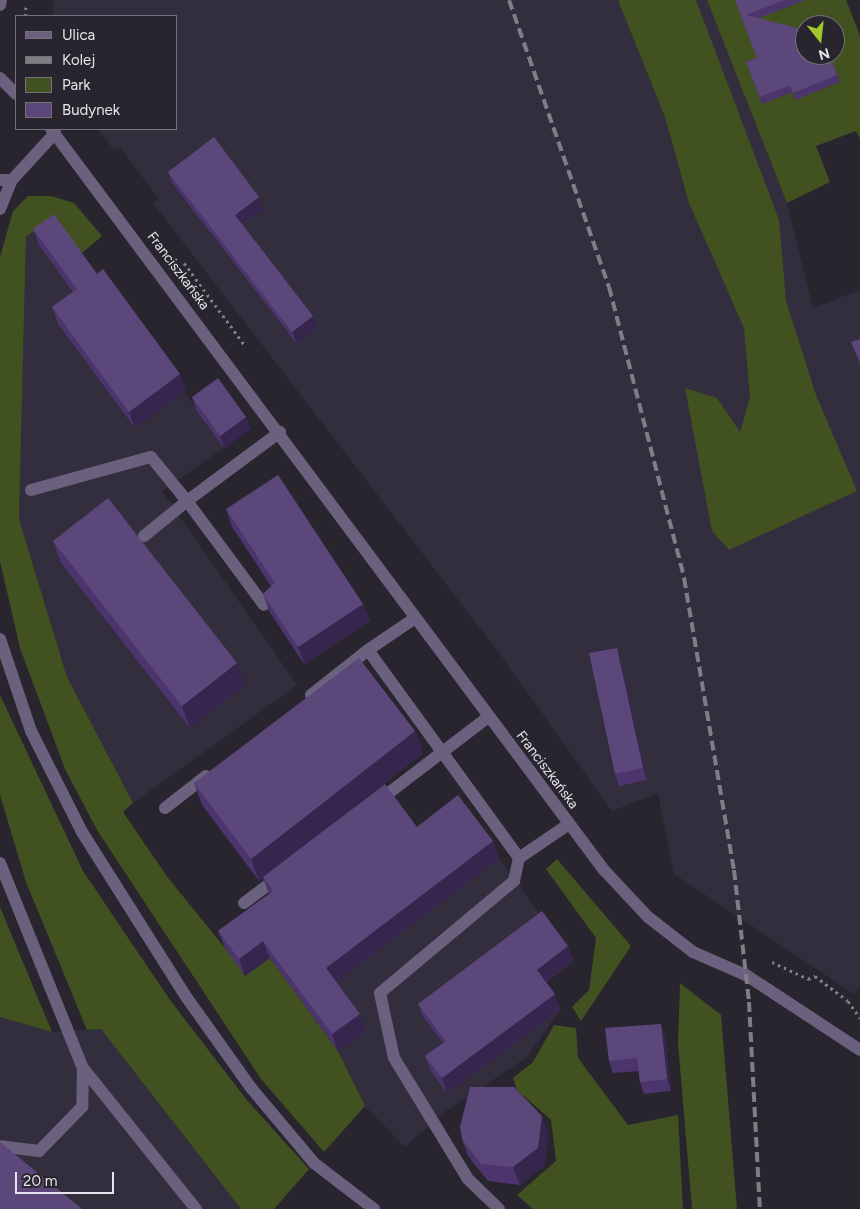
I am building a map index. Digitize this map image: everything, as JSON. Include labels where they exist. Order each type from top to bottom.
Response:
[{"type":"street","points":[[0,5],[1,0]]},
{"type":"street","points":[[0,78],[15,93]]},
{"type":"street","points":[[0,209],[6,180],[53,131]]},
{"type":"street","name":"Franciszkańska","points":[[53,131],[280,432],[488,717],[569,824],[648,917],[693,952],[746,975],[860,1050]]},
{"type":"street","points":[[144,536],[187,501],[280,432]]},
{"type":"street","points":[[31,490],[151,457],[187,501],[264,605]]},
{"type":"street","points":[[298,705],[368,650],[415,618]]},
{"type":"street","points":[[0,639],[31,731],[82,832],[188,998],[252,1089],[314,1163],[374,1209]]},
{"type":"street","points":[[368,650],[520,858]]},
{"type":"street","points":[[363,812],[488,717]]},
{"type":"street","points":[[165,808],[220,766]]},
{"type":"street","points":[[499,1209],[468,1179],[394,1058],[380,993],[514,881],[520,858],[569,824]]},
{"type":"street","points":[[0,863],[83,1068],[196,1209]]},
{"type":"street","points":[[244,903],[292,867]]},
{"type":"street","points":[[0,1146],[39,1151],[82,1107],[83,1068]]},
{"type":"path","points":[[176,254],[253,356]]},
{"type":"path","points":[[768,960],[808,979],[815,976],[848,1001],[860,1018]]},
{"type":"shaded area","points":[[54,0],[707,0],[787,203],[813,308],[860,290],[860,987],[854,994],[674,874],[658,793],[612,811],[500,654],[153,203],[158,198],[120,147],[114,150],[99,130],[178,130],[178,15],[53,15]]},
{"type":"shaded area","points":[[54,221],[109,286],[224,448],[162,491],[297,685],[133,803],[67,677],[19,519],[26,236]]},
{"type":"shaded area","points":[[423,844],[499,858],[574,961],[543,984],[561,1009],[526,1058],[443,1113],[405,1147],[365,1106],[338,1051],[270,958]]},
{"type":"shaded area","points":[[0,1017],[52,1032],[101,1029],[241,1209],[0,1209]]},
{"type":"green space","points":[[618,0],[696,0],[779,220],[786,301],[816,395],[857,491],[729,550],[712,531],[685,388],[717,398],[740,432],[750,397],[744,328],[689,203],[665,117]]},
{"type":"green space","points":[[707,0],[846,0],[860,36],[860,139],[856,131],[816,146],[830,182],[787,203]]},
{"type":"green space","points":[[28,196],[51,196],[74,203],[102,236],[82,253],[54,221],[26,236],[19,519],[67,677],[133,803],[123,812],[168,878],[225,948],[270,958],[338,1051],[365,1106],[324,1152],[261,1079],[97,830],[65,769],[20,648],[0,561],[0,257],[13,211]]},
{"type":"green space","points":[[0,695],[83,871],[170,1000],[246,1099],[309,1169],[274,1209],[241,1209],[101,1029],[87,1030],[26,882],[0,795]]},
{"type":"green space","points":[[557,859],[631,946],[581,1021],[572,1007],[589,990],[596,938],[546,869]]},
{"type":"green space","points":[[0,907],[52,1032],[0,1017]]},
{"type":"green space","points":[[680,983],[721,1015],[737,1209],[692,1209],[678,1043]]},
{"type":"green space","points":[[554,1025],[576,1028],[578,1058],[628,1125],[678,1115],[683,1209],[533,1209],[517,1195],[556,1161],[551,1120],[517,1090],[513,1078],[533,1062]]},
{"type":"building","points":[[735,0],[785,0],[746,15],[795,27],[795,65],[834,65],[837,75],[793,93],[790,85],[760,97],[746,62],[757,58]]},
{"type":"building","points":[[214,137],[259,197],[235,215],[313,316],[292,332],[168,172]]},
{"type":"building","points":[[54,214],[97,274],[103,269],[180,374],[129,412],[52,307],[77,289],[33,229]]},
{"type":"building","points":[[860,339],[860,363],[851,342]]},
{"type":"building","points":[[218,378],[246,417],[220,436],[192,397]]},
{"type":"building","points":[[278,475],[363,604],[298,647],[263,594],[275,583],[226,509]]},
{"type":"building","points":[[108,498],[237,663],[182,706],[53,541]]},
{"type":"building","points":[[617,648],[643,768],[615,774],[589,653]]},
{"type":"building","points":[[359,658],[415,731],[251,859],[194,783]]},
{"type":"building","points":[[385,784],[417,827],[458,795],[493,841],[326,968],[360,1014],[332,1034],[263,941],[239,959],[218,931],[273,891],[263,877]]},
{"type":"building","points":[[542,911],[568,946],[537,970],[555,994],[442,1078],[425,1056],[446,1041],[418,1004]]},
{"type":"building","points":[[661,1024],[667,1079],[640,1082],[637,1058],[609,1061],[605,1028]]},
{"type":"building","points":[[470,1087],[514,1087],[542,1116],[538,1148],[513,1167],[481,1164],[462,1139],[460,1127]]},
{"type":"building","points":[[0,1142],[82,1209],[0,1209]]},
{"type":"railway","points":[[509,0],[609,287],[684,578],[734,870],[749,1002],[760,1209]]}]
